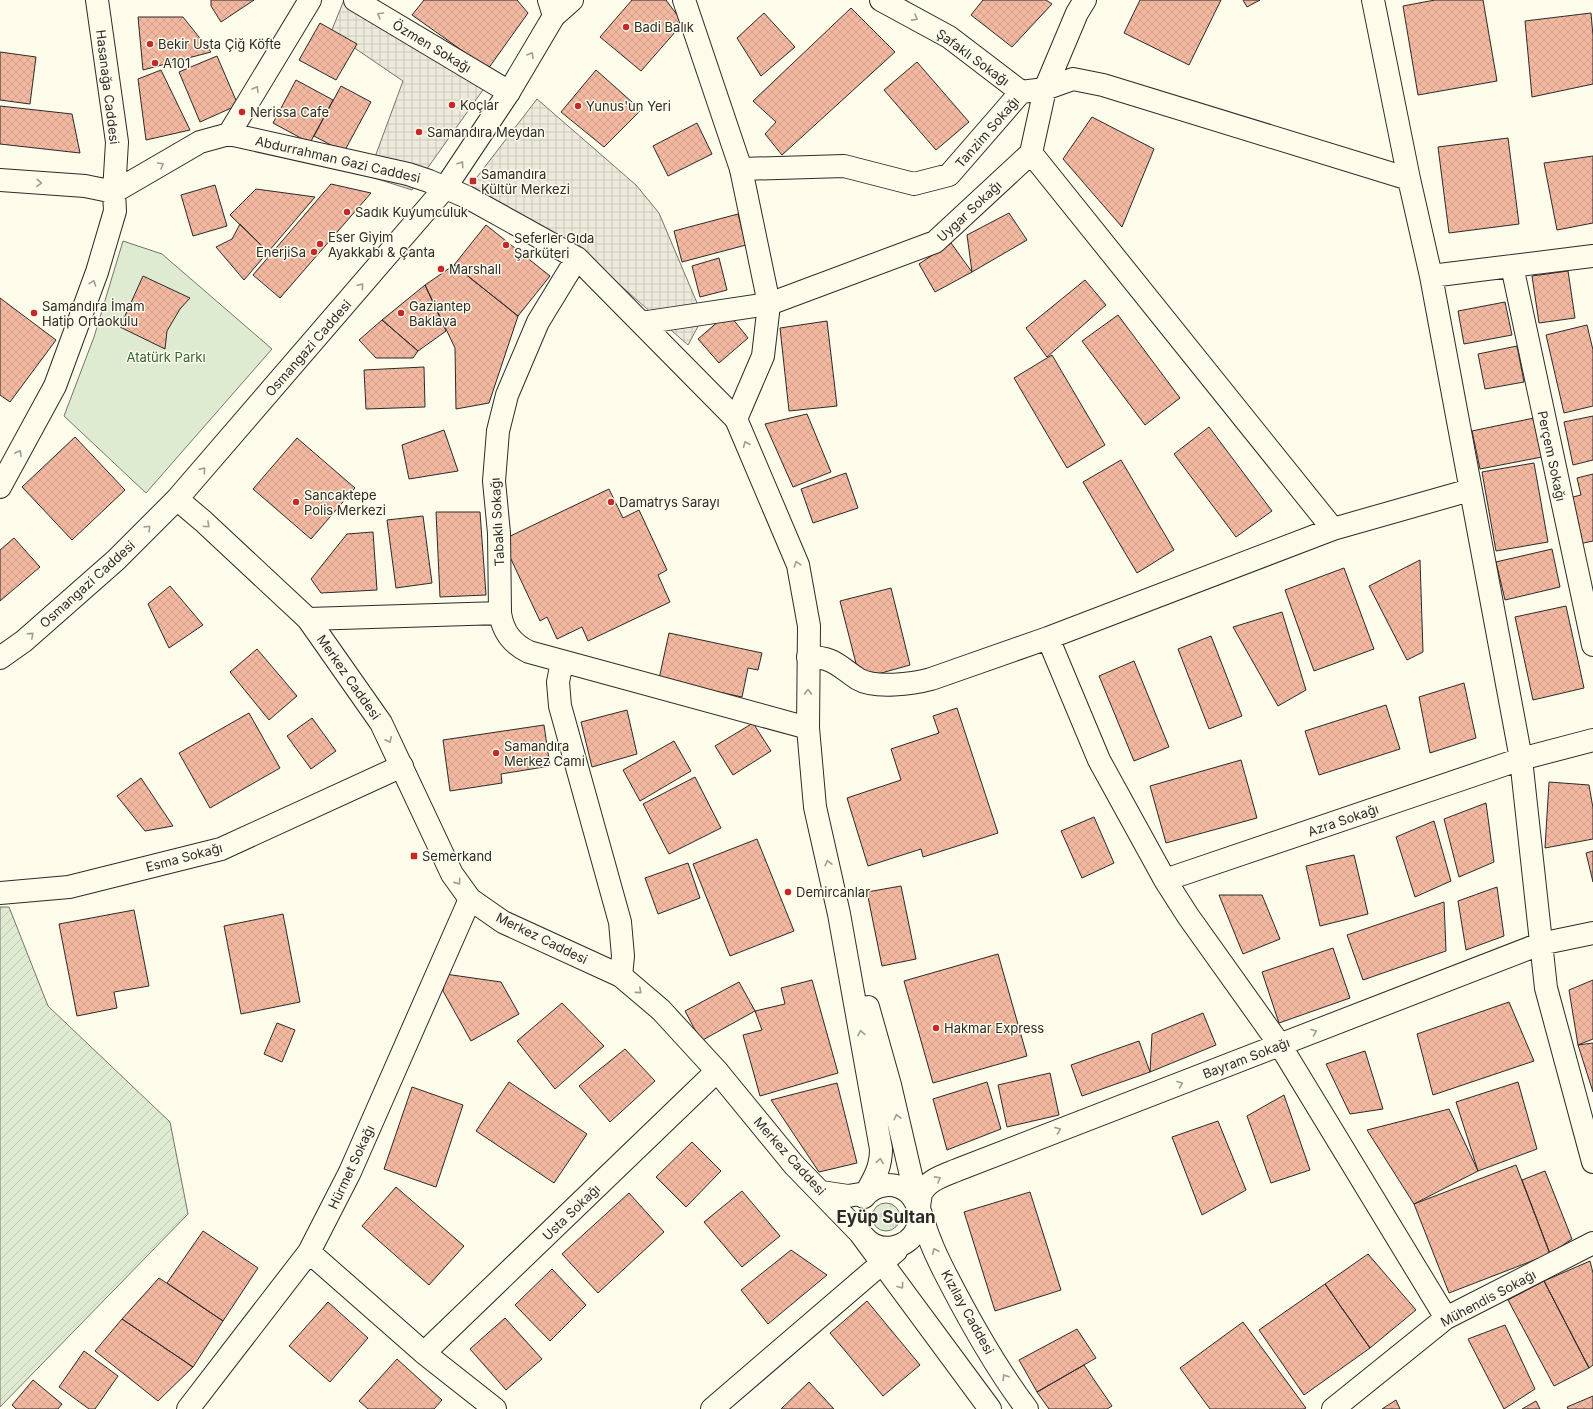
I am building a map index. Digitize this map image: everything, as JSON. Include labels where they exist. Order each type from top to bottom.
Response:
[{"type":"street","name":"Hasanağa Caddesi","points":[[0,487],[55,386],[97,272],[115,211],[114,192],[117,142],[97,0]]},
{"type":"street","points":[[0,180],[85,186],[114,192],[200,142],[229,134],[310,0]]},
{"type":"street","name":"Özmen Sokağı","points":[[355,0],[509,92]]},
{"type":"street","name":"Osmangazi Caddesi","points":[[0,658],[24,641],[105,570],[177,499],[445,188],[509,92],[551,8],[572,0]]},
{"type":"street","points":[[684,0],[741,169],[769,304],[763,356],[736,419]]},
{"type":"street","name":"Şafaklı Sokağı","points":[[881,0],[949,37],[1021,92]]},
{"type":"street","points":[[1085,0],[1077,13],[1045,89],[1031,153],[1333,529]]},
{"type":"street","points":[[1373,0],[1431,276],[1521,759],[1546,988],[1593,1162]]},
{"type":"street","points":[[1021,92],[1045,89],[1073,79],[1103,85],[1410,179]]},
{"type":"street","name":"Tanzim Sokağı","points":[[741,169],[844,166],[914,184],[949,175],[1021,92]]},
{"type":"street","name":"Abdurrahman Gazi Caddesi","points":[[229,134],[408,174],[445,188]]},
{"type":"street","name":"Uygar Sokağı","points":[[641,323],[769,304],[935,242],[1031,153]]},
{"type":"street","points":[[445,188],[467,197],[577,258],[736,419],[798,565],[809,626],[808,728],[815,807],[839,914],[881,1149],[881,1163],[876,1176],[860,1202],[857,1212],[856,1222],[866,1249],[866,1269],[857,1285]]},
{"type":"street","points":[[1431,276],[1593,256]]},
{"type":"street","name":"Tabaklı Sokağı","points":[[577,258],[538,322],[507,395],[498,431],[494,481],[499,532],[500,613],[501,623],[505,632],[519,647],[529,652],[808,728]]},
{"type":"street","name":"Perçem Sokağı","points":[[1512,266],[1593,645]]},
{"type":"street","points":[[808,657],[824,658],[833,661],[842,666],[859,680],[875,683],[914,683],[931,679],[1048,638],[1333,529],[1470,490]]},
{"type":"street","name":"Merkez Caddesi","points":[[177,499],[308,618],[381,724],[452,874],[470,899],[503,922],[621,976],[661,1010],[717,1071],[794,1165],[860,1232]]},
{"type":"street","points":[[308,618],[500,613]]},
{"type":"street","points":[[1048,638],[1099,760],[1165,880],[1188,916],[1280,1045],[1446,1318]]},
{"type":"street","points":[[562,662],[558,682],[560,706],[620,922],[623,956],[621,976]]},
{"type":"street","name":"Azra Sokağı","points":[[1165,880],[1521,759],[1593,740]]},
{"type":"street","name":"Esma Sokağı","points":[[0,893],[69,887],[221,849],[402,766]]},
{"type":"street","name":"Hürmet Sokağı","points":[[188,1409],[309,1252],[350,1172],[470,899]]},
{"type":"street","points":[[714,1408],[884,1263],[913,1236],[918,1227],[918,1210],[890,1086],[874,1026],[839,914]]},
{"type":"street","name":"Bayram Sokağı","points":[[918,1210],[921,1194],[927,1186],[938,1178],[1540,944],[1593,933]]},
{"type":"street","name":"Usta Sokağı","points":[[424,1353],[717,1071]]},
{"type":"street","points":[[821,1192],[848,1196],[866,1193],[875,1187],[894,1185],[903,1188],[910,1194],[915,1201],[918,1210]]},
{"type":"street","name":"Kızılay Caddesi","points":[[918,1210],[944,1270],[965,1310],[1027,1409]]},
{"type":"street","points":[[860,1232],[867,1241],[881,1247],[886,1248],[897,1246],[906,1242]]},
{"type":"street","points":[[860,1232],[990,1409]]},
{"type":"street","name":"Mühendis Sokağı","points":[[1333,1409],[1446,1318],[1593,1243]]},
{"type":"street","points":[[309,1252],[424,1353],[495,1409]]},
{"type":"green space","name":"Atatürk Parkı","points":[[123,241],[162,254],[272,349],[146,493],[64,416],[94,337]]},
{"type":"green space","points":[[0,907],[9,907],[48,1006],[170,1122],[188,1214],[0,1407]]},
{"type":"green space","points":[[886,1203],[896,1207],[900,1217],[896,1227],[886,1231],[876,1227],[872,1217],[876,1207]]},
{"type":"shaded area","name":"Samandıra Meydan","points":[[344,0],[347,0],[485,87],[412,190],[368,176],[403,81],[331,32]]},
{"type":"shaded area","points":[[537,99],[636,185],[659,213],[703,317],[688,345],[578,248],[467,190]]},
{"type":"building","points":[[211,0],[254,0],[221,22],[211,6]]},
{"type":"building","points":[[424,0],[517,0],[528,13],[488,69],[412,15]]},
{"type":"building","points":[[632,0],[666,0],[683,23],[641,71],[600,37]]},
{"type":"building","points":[[983,0],[1046,0],[1052,4],[1012,47],[971,15]]},
{"type":"building","points":[[1140,0],[1221,0],[1189,65],[1124,33]]},
{"type":"building","points":[[1243,0],[1260,0],[1247,7]]},
{"type":"building","points":[[1435,0],[1483,0],[1497,81],[1418,95],[1403,6]]},
{"type":"building","points":[[851,8],[895,52],[782,155],[765,134],[776,122],[753,101]]},
{"type":"building","points":[[764,13],[795,47],[761,76],[737,38]]},
{"type":"building","points":[[1591,13],[1593,36],[1593,84],[1532,97],[1525,21]]},
{"type":"building","points":[[138,17],[183,17],[211,52],[143,70]]},
{"type":"building","points":[[320,23],[357,44],[336,80],[299,60]]},
{"type":"building","points":[[0,52],[36,57],[30,104],[0,100]]},
{"type":"building","points":[[217,56],[238,105],[200,122],[179,72]]},
{"type":"building","points":[[917,62],[969,122],[936,150],[884,90]]},
{"type":"building","points":[[161,70],[190,130],[146,140],[138,79]]},
{"type":"building","points":[[596,70],[641,110],[604,147],[561,112]]},
{"type":"building","points":[[296,80],[333,100],[310,143],[273,123]]},
{"type":"building","points":[[341,86],[371,102],[344,152],[314,136]]},
{"type":"building","points":[[0,106],[72,114],[80,153],[0,144]]},
{"type":"building","points":[[1092,117],[1154,149],[1122,227],[1063,159]]},
{"type":"building","points":[[697,123],[712,154],[668,176],[653,146]]},
{"type":"building","points":[[1508,138],[1519,224],[1449,233],[1438,147]]},
{"type":"building","points":[[1593,156],[1593,223],[1557,230],[1544,163]]},
{"type":"building","points":[[331,184],[371,193],[280,298],[253,275]]},
{"type":"building","points":[[215,185],[227,226],[193,236],[181,195]]},
{"type":"building","points":[[256,189],[315,197],[268,252],[230,215]]},
{"type":"building","points":[[1009,213],[1027,240],[972,272],[967,235]]},
{"type":"building","points":[[738,214],[746,245],[682,262],[674,231]]},
{"type":"building","points":[[240,224],[268,252],[244,280],[216,247],[232,239]]},
{"type":"building","points":[[486,225],[550,276],[518,316],[454,265]]},
{"type":"building","points":[[951,243],[972,272],[935,292],[919,264]]},
{"type":"building","points":[[719,258],[727,290],[700,297],[692,266]]},
{"type":"building","points":[[454,265],[518,316],[489,403],[456,409],[455,348],[425,285]]},
{"type":"building","points":[[1568,271],[1575,318],[1539,323],[1532,276]]},
{"type":"building","points":[[143,276],[190,298],[180,309],[167,331],[165,349],[120,327]]},
{"type":"building","points":[[1085,280],[1106,305],[1047,357],[1026,328]]},
{"type":"building","points":[[425,285],[446,331],[418,351],[382,320]]},
{"type":"building","points":[[0,298],[56,340],[10,402],[0,395]]},
{"type":"building","points":[[1505,302],[1512,335],[1464,344],[1458,311]]},
{"type":"building","points":[[728,313],[748,338],[719,363],[698,339]]},
{"type":"building","points":[[1118,315],[1180,398],[1145,425],[1082,341]]},
{"type":"building","points":[[382,320],[418,351],[413,358],[376,358],[359,340]]},
{"type":"building","points":[[827,321],[837,406],[789,411],[780,328]]},
{"type":"building","points":[[1587,325],[1593,350],[1593,406],[1564,413],[1546,335]]},
{"type":"building","points":[[1517,346],[1524,382],[1485,389],[1478,354]]},
{"type":"building","points":[[1052,355],[1105,445],[1067,468],[1014,378]]},
{"type":"building","points":[[424,367],[425,407],[366,409],[364,370]]},
{"type":"building","points":[[807,414],[831,472],[793,487],[765,424]]},
{"type":"building","points":[[1593,416],[1593,460],[1573,465],[1564,422]]},
{"type":"building","points":[[1534,418],[1542,457],[1480,469],[1472,431]]},
{"type":"building","points":[[1209,427],[1272,511],[1236,537],[1174,454]]},
{"type":"building","points":[[444,430],[458,471],[409,479],[402,445]]},
{"type":"building","points":[[75,437],[125,490],[72,540],[22,487]]},
{"type":"building","points":[[297,438],[355,488],[311,539],[253,489]]},
{"type":"building","points":[[1121,460],[1174,550],[1137,573],[1083,482]]},
{"type":"building","points":[[1534,463],[1548,542],[1496,551],[1482,472]]},
{"type":"building","points":[[846,473],[858,508],[813,523],[801,489]]},
{"type":"building","points":[[1593,474],[1593,541],[1579,544],[1569,498],[1581,495],[1577,478]]},
{"type":"building","points":[[609,489],[623,518],[639,510],[667,570],[658,575],[670,602],[588,641],[582,627],[557,639],[547,617],[540,621],[502,540]]},
{"type":"building","points":[[436,512],[480,512],[486,595],[440,597]]},
{"type":"building","points":[[423,516],[432,583],[396,588],[387,520]]},
{"type":"building","points":[[373,532],[377,590],[321,593],[311,579],[347,534]]},
{"type":"building","points":[[14,538],[40,567],[0,601],[0,550]]},
{"type":"building","points":[[1552,549],[1560,587],[1505,600],[1496,562]]},
{"type":"building","points":[[1420,560],[1423,652],[1407,660],[1369,586]]},
{"type":"building","points":[[1344,568],[1374,649],[1314,671],[1285,590]]},
{"type":"building","points":[[170,586],[203,625],[169,648],[148,604]]},
{"type":"building","points":[[891,588],[910,665],[860,679],[840,601]]},
{"type":"building","points":[[1566,606],[1584,688],[1533,700],[1515,617]]},
{"type":"building","points":[[1282,612],[1306,690],[1278,706],[1233,627]]},
{"type":"building","points":[[669,633],[762,653],[758,670],[748,668],[742,697],[659,679]]},
{"type":"building","points":[[1211,636],[1242,716],[1209,729],[1178,649]]},
{"type":"building","points":[[257,649],[297,696],[269,720],[230,672]]},
{"type":"building","points":[[1134,661],[1169,747],[1134,761],[1099,676]]},
{"type":"building","points":[[1464,683],[1476,738],[1430,753],[1419,697]]},
{"type":"building","points":[[1386,705],[1400,749],[1319,775],[1305,731]]},
{"type":"building","points":[[957,708],[998,833],[923,857],[921,849],[868,866],[847,798],[901,780],[891,749],[939,733],[933,716]]},
{"type":"building","points":[[627,710],[637,754],[592,767],[581,722]]},
{"type":"building","points":[[249,713],[280,768],[210,808],[179,753]]},
{"type":"building","points":[[312,718],[336,751],[311,769],[287,736]]},
{"type":"building","points":[[753,723],[771,751],[733,775],[715,746]]},
{"type":"building","name":"Samandıra Merkez Cami","points":[[544,725],[550,766],[501,774],[502,783],[450,791],[443,740]]},
{"type":"building","points":[[674,741],[691,771],[640,801],[623,770]]},
{"type":"building","points":[[1241,760],[1257,818],[1166,843],[1150,786]]},
{"type":"building","points":[[695,777],[721,828],[669,854],[643,804]]},
{"type":"building","points":[[141,778],[173,826],[145,831],[117,796]]},
{"type":"building","points":[[1549,782],[1589,785],[1593,808],[1593,839],[1545,848]]},
{"type":"building","points":[[1486,803],[1494,862],[1459,877],[1444,819]]},
{"type":"building","points":[[1094,817],[1114,863],[1082,878],[1061,831]]},
{"type":"building","points":[[1434,821],[1451,881],[1415,897],[1396,837]]},
{"type":"building","points":[[757,839],[794,931],[730,956],[693,864]]},
{"type":"building","points":[[1593,851],[1593,882],[1586,853]]},
{"type":"building","points":[[1354,855],[1368,914],[1320,926],[1306,866]]},
{"type":"building","points":[[688,863],[700,898],[658,914],[645,878]]},
{"type":"building","points":[[901,886],[916,959],[882,966],[867,892]]},
{"type":"building","points":[[1497,887],[1504,936],[1466,950],[1458,901]]},
{"type":"building","points":[[1219,895],[1262,895],[1280,939],[1243,954]]},
{"type":"building","points":[[1444,902],[1446,951],[1363,980],[1347,935]]},
{"type":"building","points":[[134,910],[149,986],[114,992],[117,1008],[77,1016],[59,924]]},
{"type":"building","points":[[283,914],[300,1002],[241,1014],[224,926]]},
{"type":"building","points":[[1333,948],[1350,998],[1279,1023],[1262,972]]},
{"type":"building","points":[[998,954],[1027,1056],[933,1083],[904,981]]},
{"type":"building","points":[[445,974],[501,982],[519,1014],[471,1041],[443,991]]},
{"type":"building","points":[[812,980],[838,1073],[760,1096],[743,1035],[762,1030],[755,1011],[785,1004],[781,988]]},
{"type":"building","points":[[1593,980],[1593,1039],[1578,1045],[1569,990]]},
{"type":"building","points":[[739,982],[755,1011],[701,1041],[685,1011]]},
{"type":"building","points":[[1509,1002],[1534,1061],[1433,1095],[1417,1034]]},
{"type":"building","points":[[562,1003],[604,1046],[555,1089],[517,1041]]},
{"type":"building","points":[[1203,1013],[1216,1045],[1150,1072],[1152,1034]]},
{"type":"building","points":[[277,1023],[295,1030],[282,1062],[264,1054]]},
{"type":"building","points":[[1139,1041],[1150,1072],[1082,1096],[1071,1065]]},
{"type":"building","points":[[1593,1043],[1593,1092],[1578,1045]]},
{"type":"building","points":[[625,1049],[655,1081],[610,1122],[579,1086]]},
{"type":"building","points":[[1365,1051],[1383,1109],[1350,1114],[1326,1064]]},
{"type":"building","points":[[1050,1073],[1059,1115],[1007,1127],[998,1085]]},
{"type":"building","points":[[509,1082],[587,1134],[554,1183],[476,1131]]},
{"type":"building","points":[[987,1082],[1001,1129],[947,1150],[933,1099]]},
{"type":"building","points":[[1518,1082],[1537,1149],[1478,1171],[1456,1102]]},
{"type":"building","points":[[837,1083],[857,1163],[819,1172],[771,1100]]},
{"type":"building","points":[[412,1087],[463,1105],[436,1187],[384,1169]]},
{"type":"building","points":[[1284,1095],[1310,1170],[1271,1183],[1247,1116]]},
{"type":"building","points":[[1449,1109],[1478,1171],[1414,1204],[1367,1130]]},
{"type":"building","points":[[1218,1121],[1246,1190],[1202,1215],[1172,1137]]},
{"type":"building","points":[[692,1142],[721,1171],[686,1207],[656,1177]]},
{"type":"building","points":[[1516,1165],[1550,1254],[1449,1293],[1414,1204]]},
{"type":"building","points":[[1545,1171],[1572,1239],[1550,1254],[1522,1180]]},
{"type":"building","points":[[396,1187],[464,1246],[429,1285],[362,1226]]},
{"type":"building","points":[[742,1191],[780,1236],[742,1267],[704,1222]]},
{"type":"building","points":[[1030,1192],[1061,1290],[995,1311],[964,1212]]},
{"type":"building","points":[[629,1193],[664,1232],[598,1293],[562,1254]]},
{"type":"building","points":[[203,1231],[258,1268],[223,1321],[167,1283]]},
{"type":"building","points":[[791,1250],[827,1275],[768,1324],[741,1290]]},
{"type":"building","points":[[1368,1254],[1416,1310],[1370,1348],[1325,1284]]},
{"type":"building","points":[[1590,1261],[1593,1273],[1593,1365],[1589,1368],[1544,1281]]},
{"type":"building","points":[[552,1269],[586,1305],[550,1341],[515,1305]]},
{"type":"building","points":[[159,1278],[223,1321],[193,1367],[122,1319]]},
{"type":"building","points":[[1544,1281],[1589,1368],[1554,1386],[1508,1300]]},
{"type":"building","points":[[1325,1284],[1370,1348],[1304,1395],[1259,1330]]},
{"type":"building","points":[[867,1301],[920,1365],[883,1396],[830,1333]]},
{"type":"building","points":[[328,1302],[368,1338],[330,1382],[289,1346]]},
{"type":"building","points":[[505,1318],[542,1359],[506,1390],[470,1349]]},
{"type":"building","points":[[122,1319],[193,1367],[158,1401],[95,1351]]},
{"type":"building","points":[[1243,1322],[1306,1408],[1210,1409],[1180,1368]]},
{"type":"building","points":[[1505,1325],[1535,1389],[1504,1409],[1468,1339]]},
{"type":"building","points":[[1077,1329],[1096,1358],[1037,1392],[1019,1360]]},
{"type":"building","points":[[84,1351],[118,1376],[95,1409],[89,1409],[59,1387]]},
{"type":"building","points":[[397,1359],[442,1400],[434,1409],[368,1409],[359,1401]]},
{"type":"building","points":[[1084,1365],[1112,1406],[1107,1409],[1049,1409],[1037,1392]]},
{"type":"building","points":[[33,1380],[62,1404],[58,1409],[16,1409],[12,1405]]},
{"type":"building","points":[[809,1382],[834,1409],[781,1409]]},
{"type":"building","points":[[1593,1396],[1593,1409],[1568,1409],[1567,1407]]},
{"type":"building","points":[[1396,1400],[1400,1409],[1382,1409]]},
{"type":"building","points":[[1536,1401],[1540,1409],[1522,1409]]},
{"type":"place","name":"Badi Balık","points":[[626,27]]},
{"type":"place","name":"Bekir Usta Çiğ Köfte","points":[[150,44]]},
{"type":"place","name":"A101","points":[[155,63]]},
{"type":"place","name":"Koçlar","points":[[452,105]]},
{"type":"place","name":"Yunus'un Yeri","points":[[578,106]]},
{"type":"place","name":"Nerissa Cafe","points":[[242,112]]},
{"type":"place","name":"Samandıra Meydan","points":[[419,132]]},
{"type":"place","name":"Samandıra Kültür Merkezi","points":[[473,181]]},
{"type":"place","name":"Sadık Kuyumculuk","points":[[347,212]]},
{"type":"place","name":"Eser Giyim Ayakkabı & Çanta","points":[[320,244]]},
{"type":"place","name":"Seferler Gıda Şarküteri","points":[[506,245]]},
{"type":"place","name":"EnerjiSa","points":[[314,252]]},
{"type":"place","name":"Marshall","points":[[441,269]]},
{"type":"place","name":"Samandıra İmam Hatip Ortaokulu","points":[[34,313]]},
{"type":"place","name":"Gaziantep Baklava","points":[[401,313]]},
{"type":"place","name":"Sancaktepe Polis Merkezi","points":[[296,502]]},
{"type":"place","name":"Damatrys Sarayı","points":[[611,502]]},
{"type":"place","name":"Samandıra Merkez Cami","points":[[496,753]]},
{"type":"place","name":"Semerkand","points":[[414,856]]},
{"type":"place","name":"Demircanlar","points":[[788,892]]},
{"type":"place","name":"Hakmar Express","points":[[936,1028]]},
{"type":"district","name":"Eyüp Sultan","points":[[886,1217]]}]
